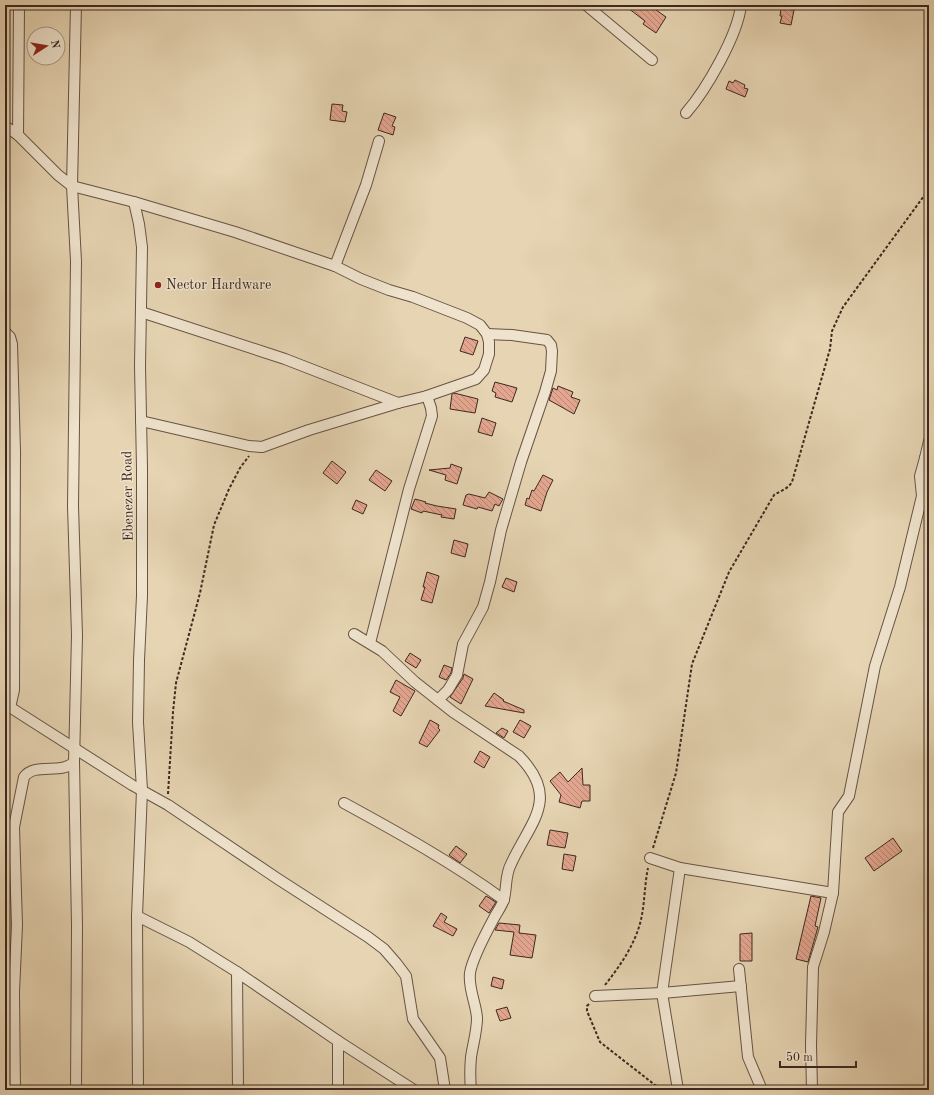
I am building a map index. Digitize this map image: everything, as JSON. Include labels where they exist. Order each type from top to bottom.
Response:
[{"type":"street","points":[[18,135],[19,5]]},
{"type":"street","points":[[76,5],[72,186],[76,261],[74,498],[77,635],[74,762],[78,926],[76,1090]]},
{"type":"street","points":[[586,5],[652,60]]},
{"type":"street","points":[[686,113],[698,99],[718,64],[740,17],[741,5]]},
{"type":"street","points":[[5,126],[18,135],[58,176],[72,186],[134,202],[235,232],[335,266],[361,279],[467,318],[480,325],[487,334],[489,342],[489,354],[484,370],[479,378],[427,396],[398,403],[309,430],[270,444],[256,447],[140,421]]},
{"type":"street","points":[[335,266],[366,185],[379,141]]},
{"type":"street","name":"Ebenezer Road","points":[[134,202],[142,247],[140,421],[142,468],[142,596],[138,722],[142,790],[137,916],[138,1090]]},
{"type":"street","points":[[141,312],[285,359],[398,403]]},
{"type":"street","points":[[5,332],[10,337],[12,344],[15,452],[14,690],[7,706],[168,805],[384,949],[406,976],[413,1019],[440,1058],[445,1090]]},
{"type":"street","points":[[438,700],[448,690],[457,675],[463,644],[483,607],[501,530],[551,371],[552,351],[551,345],[547,340],[512,334],[487,334]]},
{"type":"street","points":[[370,643],[409,489],[432,416],[432,408],[427,396]]},
{"type":"street","points":[[812,1090],[811,1045],[813,967],[824,932],[833,893],[838,812],[849,796],[875,666],[900,587],[922,496],[920,476],[927,458],[929,441]]},
{"type":"street","points":[[354,634],[382,651],[415,682],[453,712],[519,756],[533,774],[539,788],[540,796],[536,816],[510,865],[507,874],[504,900],[478,951],[470,973],[477,1019],[470,1066],[471,1090]]},
{"type":"street","points":[[15,1090],[14,992],[16,925],[14,827],[24,777],[26,774],[34,770],[66,767],[74,762]]},
{"type":"street","points":[[344,803],[445,860],[474,878],[504,900]]},
{"type":"street","points":[[5,821],[14,827]]},
{"type":"street","points":[[650,858],[680,868],[833,893]]},
{"type":"street","points":[[678,1090],[662,993],[680,868]]},
{"type":"street","points":[[137,916],[189,942],[237,972],[338,1041],[414,1090]]},
{"type":"street","points":[[739,969],[748,1057],[762,1090]]},
{"type":"street","points":[[237,972],[238,1090]]},
{"type":"street","points":[[595,996],[662,993],[741,986]]},
{"type":"street","points":[[338,1041],[338,1090]]},
{"type":"path","points":[[665,1090],[655,1085],[600,1042],[595,1033],[587,1009],[591,1001],[623,961],[632,945],[639,927],[650,858],[676,773],[692,664],[729,572],[774,495],[786,489],[792,482],[828,356],[832,332],[844,306],[929,189]]},
{"type":"path","points":[[168,805],[176,683],[200,593],[214,525],[229,489],[240,468],[256,447]]},
{"type":"building","points":[[624,5],[649,5],[666,17],[656,33],[643,24],[645,21]]},
{"type":"building","points":[[781,8],[794,10],[791,25],[780,23],[782,16],[780,16]]},
{"type":"building","points":[[735,80],[745,85],[744,88],[748,89],[745,97],[726,89],[729,81],[733,83]]},
{"type":"building","points":[[332,104],[343,105],[342,111],[347,112],[345,122],[330,120]]},
{"type":"building","points":[[384,113],[396,117],[392,126],[395,127],[393,135],[378,130]]},
{"type":"building","points":[[465,337],[478,341],[473,355],[460,351]]},
{"type":"building","points":[[495,382],[517,388],[512,402],[495,397],[496,393],[492,391]]},
{"type":"building","points":[[558,386],[573,392],[571,397],[580,400],[574,414],[549,400],[553,388],[557,390]]},
{"type":"building","points":[[454,393],[478,399],[475,413],[450,409],[452,394]]},
{"type":"building","points":[[482,418],[496,423],[492,436],[478,432]]},
{"type":"building","points":[[332,461],[346,472],[337,484],[323,473]]},
{"type":"building","points":[[451,464],[462,468],[457,484],[445,480],[446,475],[429,470],[450,468]]},
{"type":"building","points":[[376,470],[392,481],[385,491],[369,480]]},
{"type":"building","points":[[543,475],[553,480],[547,492],[541,511],[525,505],[527,498],[529,499],[532,490],[534,491]]},
{"type":"building","points":[[489,492],[503,499],[499,506],[495,504],[492,511],[463,505],[466,495],[469,494],[485,498]]},
{"type":"building","points":[[415,499],[437,506],[456,509],[454,519],[441,517],[442,515],[423,511],[422,513],[411,509]]},
{"type":"building","points":[[356,500],[367,505],[363,514],[352,509]]},
{"type":"building","points":[[454,540],[468,544],[465,557],[451,553]]},
{"type":"building","points":[[427,572],[439,576],[432,603],[421,600]]},
{"type":"building","points":[[506,578],[517,582],[514,592],[502,587]]},
{"type":"building","points":[[410,653],[421,660],[416,668],[405,661]]},
{"type":"building","points":[[444,665],[452,668],[451,673],[446,680],[439,677]]},
{"type":"building","points":[[464,674],[473,679],[461,704],[450,697],[463,678]]},
{"type":"building","points":[[396,680],[415,691],[401,716],[393,711],[400,697],[390,692]]},
{"type":"building","points":[[494,693],[504,700],[503,701],[524,710],[524,713],[485,706]]},
{"type":"building","points":[[430,720],[439,725],[438,728],[440,730],[427,747],[419,743]]},
{"type":"building","points":[[520,720],[531,726],[524,738],[513,732]]},
{"type":"building","points":[[502,728],[508,731],[504,738],[496,733]]},
{"type":"building","points":[[480,751],[490,757],[484,768],[474,762]]},
{"type":"building","points":[[582,768],[583,785],[590,785],[590,801],[582,801],[580,808],[559,802],[561,795],[550,781],[560,772],[568,782]]},
{"type":"building","points":[[550,830],[568,833],[565,848],[547,845]]},
{"type":"building","points":[[893,838],[902,851],[874,871],[865,858]]},
{"type":"building","points":[[456,846],[467,854],[460,863],[449,855]]},
{"type":"building","points":[[564,854],[576,856],[573,871],[562,869]]},
{"type":"building","points":[[486,896],[496,902],[489,913],[479,906]]},
{"type":"building","points":[[811,896],[821,898],[815,926],[818,927],[808,962],[796,959]]},
{"type":"building","points":[[441,913],[447,917],[444,922],[457,929],[453,936],[433,926]]},
{"type":"building","points":[[499,923],[520,925],[519,933],[536,935],[532,958],[510,955],[514,932],[495,930]]},
{"type":"building","points":[[752,933],[752,961],[740,961],[740,934]]},
{"type":"building","points":[[493,977],[504,980],[502,989],[491,986]]},
{"type":"building","points":[[507,1007],[511,1018],[500,1021],[496,1010]]},
{"type":"place","name":"Nector Hardware","points":[[158,285]]}]
